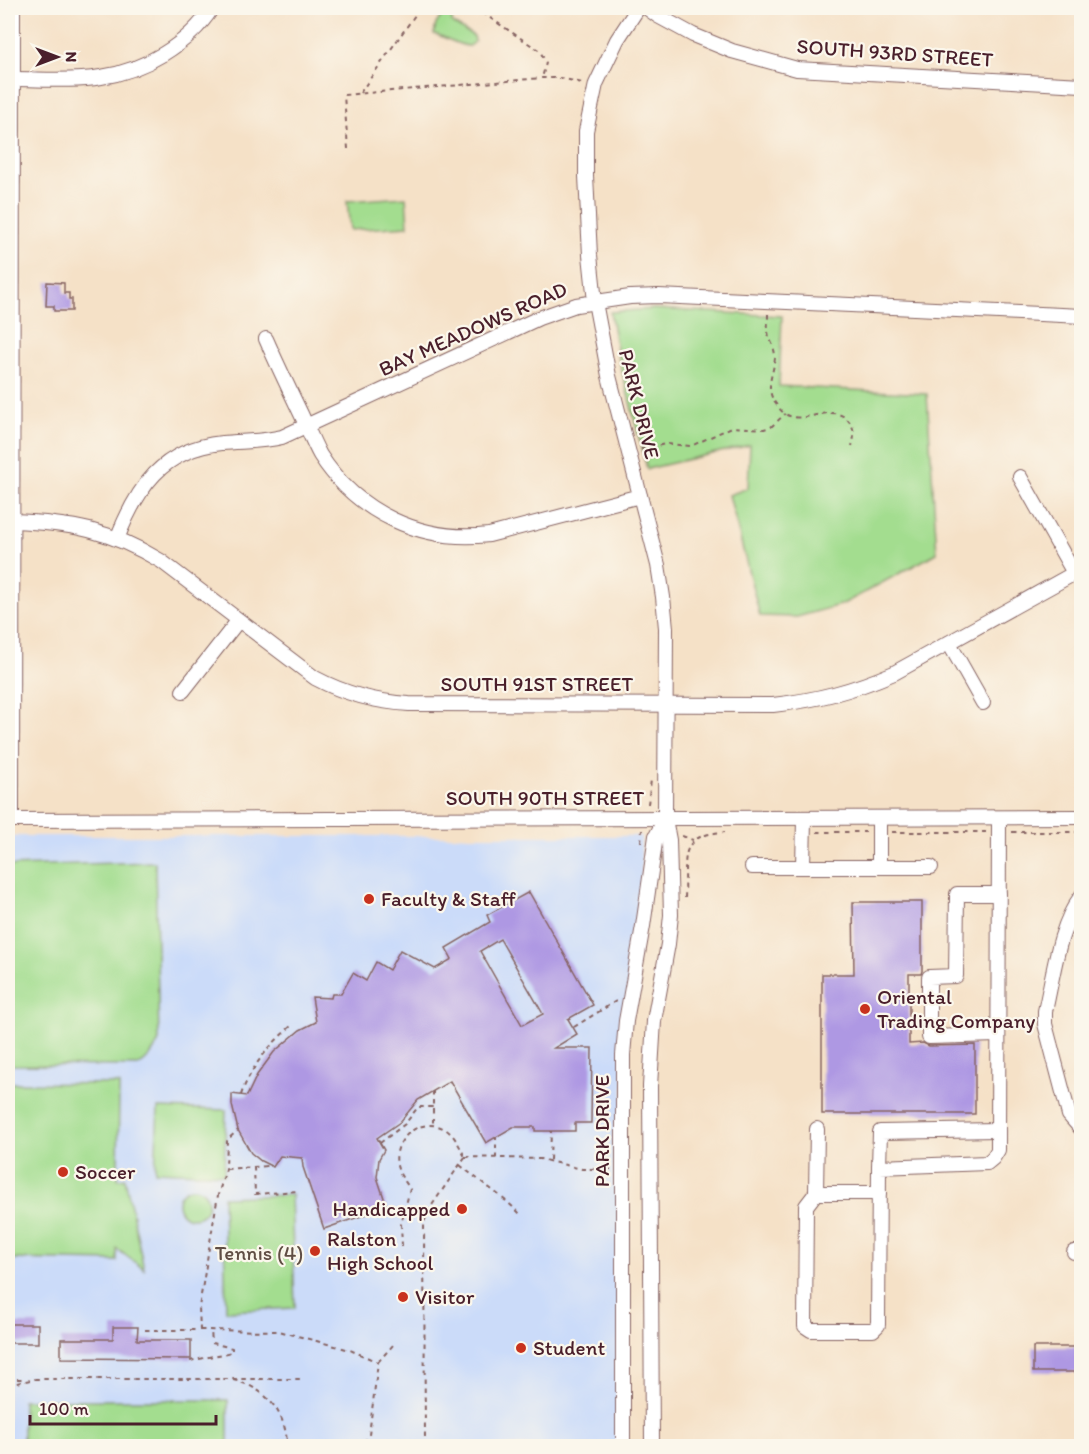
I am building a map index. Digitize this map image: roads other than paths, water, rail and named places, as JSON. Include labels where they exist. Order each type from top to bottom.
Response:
[{"type":"street","points":[[10,820],[13,8]]},
{"type":"street","points":[[13,79],[75,80],[129,70],[145,64],[180,42],[212,8]]},
{"type":"street","name":"PARK DRIVE","points":[[638,8],[617,40],[601,71],[586,130],[586,176],[595,302],[609,376],[658,565],[666,628],[665,819],[669,840],[671,915],[654,1021],[650,1086],[651,1446]]},
{"type":"street","name":"SOUTH 93RD STREET","points":[[646,8],[693,35],[732,51],[797,69],[1082,85]]},
{"type":"street","name":"BAY MEADOWS ROAD","points":[[117,539],[128,511],[139,492],[159,469],[171,461],[204,446],[282,437],[539,318],[576,305],[630,297],[659,296],[1082,316]]},
{"type":"street","points":[[266,339],[320,454],[329,467],[356,495],[389,519],[429,533],[460,537],[489,535],[640,496]]},
{"type":"street","points":[[1020,477],[1078,571]]},
{"type":"street","name":"SOUTH 91ST STREET","points":[[12,521],[70,524],[117,539],[161,561],[315,678],[343,692],[374,700],[409,704],[772,705],[810,701],[867,685],[949,643],[1078,571]]},
{"type":"street","points":[[183,691],[238,621]]},
{"type":"street","points":[[949,643],[983,703]]},
{"type":"street","points":[[879,1167],[987,1163],[998,1150],[999,818]]},
{"type":"street","name":"SOUTH 90TH STREET","points":[[10,820],[1082,818]]},
{"type":"street","name":"PARK DRIVE","points":[[623,1446],[623,1055],[626,1021],[656,836],[665,819]]},
{"type":"street","points":[[803,867],[804,819]]},
{"type":"street","points":[[879,819],[879,867]]},
{"type":"street","points":[[752,867],[931,867]]},
{"type":"street","points":[[998,1035],[929,1037],[929,977],[956,976],[957,894],[999,894]]},
{"type":"street","points":[[1082,895],[1073,906],[1064,932],[1045,1011],[1045,1024],[1069,1114],[1082,1130]]},
{"type":"street","points":[[817,1128],[816,1193],[806,1206],[805,1326],[811,1330],[873,1330],[878,1325],[880,1132],[998,1130]]},
{"type":"street","points":[[816,1193],[879,1193]]},
{"type":"place","name":"Faculty & Staff","points":[[369,899]]},
{"type":"place","name":"Oriental Trading Company","points":[[865,1009]]},
{"type":"place","name":"Soccer","points":[[63,1172]]},
{"type":"place","name":"Handicapped","points":[[462,1209]]},
{"type":"place","name":"Ralston High School","points":[[315,1251]]},
{"type":"place","name":"Visitor","points":[[403,1297]]},
{"type":"place","name":"Student","points":[[521,1348]]},
{"type":"park label","name":"Tennis (4)","points":[[259,1253]]}]
